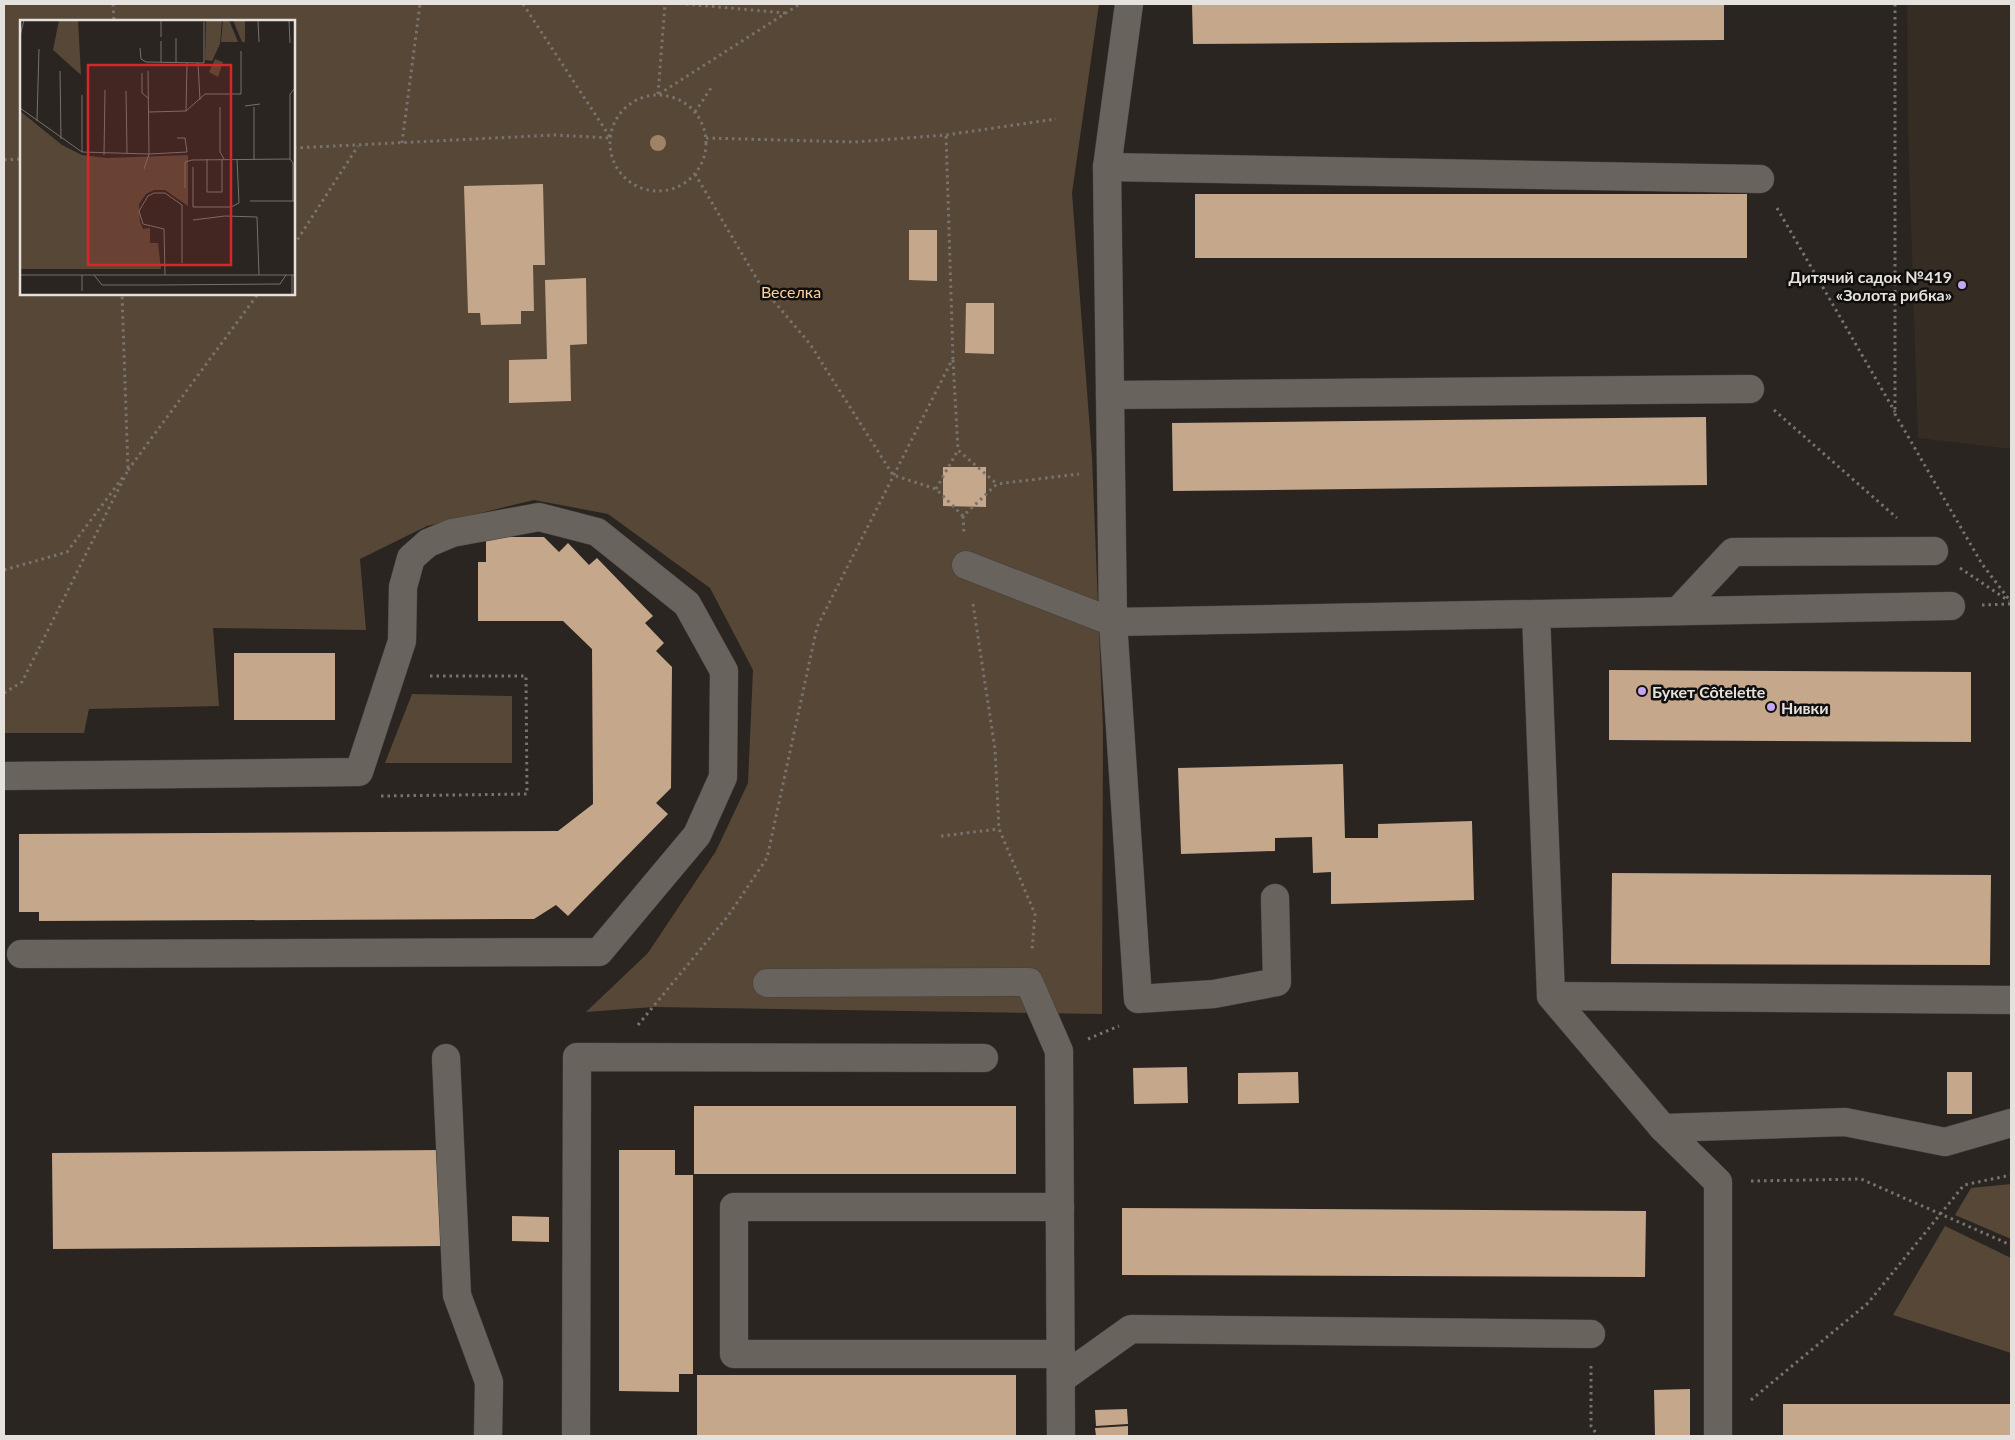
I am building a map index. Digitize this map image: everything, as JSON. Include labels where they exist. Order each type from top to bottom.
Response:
[{"type":"lane","points":[[1129,4],[1107,167],[1113,622],[1138,999],[1214,994],[1277,982],[1275,898]]},
{"type":"lane","points":[[1107,167],[1760,179]]},
{"type":"lane","points":[[1110,395],[1750,389]]},
{"type":"lane","points":[[4,776],[359,772],[402,641],[403,587],[410,558],[428,543],[452,533],[539,518],[597,532],[687,604],[724,671],[723,778],[696,835],[598,952],[21,954]]},
{"type":"lane","points":[[1678,612],[1733,552],[1934,550]]},
{"type":"lane","points":[[966,565],[1113,622],[1951,606]]},
{"type":"lane","points":[[1536,614],[1551,996],[1663,1128],[1718,1182],[1718,1434]]},
{"type":"lane","points":[[767,983],[1029,982],[1059,1051],[1061,1436]]},
{"type":"lane","points":[[1551,996],[2011,1000]]},
{"type":"lane","points":[[576,1436],[577,1057],[984,1058]]},
{"type":"lane","points":[[446,1058],[457,1295],[489,1382],[488,1436]]},
{"type":"lane","points":[[1663,1128],[1845,1122],[1945,1142],[2011,1123]]},
{"type":"lane","points":[[1060,1207],[734,1207],[734,1354],[1061,1366],[1131,1329],[1591,1334]]},
{"type":"path","points":[[113,4],[114,20]]},
{"type":"path","points":[[402,143],[420,4]]},
{"type":"path","points":[[523,4],[610,138]]},
{"type":"path","points":[[658,95],[665,4]]},
{"type":"path","points":[[686,4],[786,13]]},
{"type":"path","points":[[658,95],[800,4]]},
{"type":"path","points":[[1895,4],[1895,414]]},
{"type":"path","points":[[695,112],[711,88]]},
{"type":"path","points":[[658,95],[672,97],[685,103],[695,112],[703,124],[706,138],[702,164],[695,174],[683,185],[668,191],[652,191],[636,187],[623,177],[614,164],[610,148],[610,138],[617,117],[628,105],[642,97],[658,95]]},
{"type":"path","points":[[706,138],[854,142],[946,135],[1056,119]]},
{"type":"path","points":[[295,148],[555,135],[610,138]]},
{"type":"path","points":[[936,489],[958,450],[946,135]]},
{"type":"path","points":[[295,243],[358,145]]},
{"type":"path","points":[[4,160],[20,160]]},
{"type":"path","points":[[695,174],[761,286],[810,344],[892,475],[936,489],[963,516],[966,565],[995,749],[998,829],[1036,914],[1029,982]]},
{"type":"path","points":[[1760,179],[1982,564],[2011,603]]},
{"type":"path","points":[[4,693],[22,682],[128,470],[122,295]]},
{"type":"path","points":[[4,570],[67,552],[257,295]]},
{"type":"path","points":[[610,1057],[728,916],[767,858],[817,627],[892,475],[953,358]]},
{"type":"path","points":[[1750,389],[1934,550],[2011,603]]},
{"type":"path","points":[[958,450],[997,484]]},
{"type":"path","points":[[963,516],[997,484],[1059,476]]},
{"type":"path","points":[[941,836],[998,829]]},
{"type":"path","points":[[1059,1051],[1118,1027],[1138,999]]},
{"type":"path","points":[[1718,1434],[1742,1408],[1868,1303],[1964,1185],[2011,1176]]},
{"type":"path","points":[[1718,1182],[1861,1179],[2011,1245]]},
{"type":"path","points":[[1591,1334],[1592,1426],[1598,1436]]},
{"type":"shaded area","name":"Дитячий садок №419 «Золота рибка»","points":[[1907,4],[2011,4],[2011,449],[1918,438],[1908,132]]},
{"type":"green space","name":"Веселка","points":[[4,4],[1099,4],[1072,193],[1092,457],[1103,728],[1102,1014],[653,1007],[586,1012],[648,953],[716,851],[748,783],[753,670],[710,588],[608,514],[534,500],[427,526],[360,559],[366,630],[213,628],[219,706],[89,709],[84,733],[4,733]]},
{"type":"green space","points":[[412,694],[512,696],[512,763],[385,763]]},
{"type":"green space","points":[[2011,1184],[2011,1239],[1955,1215],[1971,1188]]},
{"type":"green space","points":[[1945,1226],[2011,1258],[2011,1353],[1893,1315]]},
{"type":"building","points":[[1192,4],[1724,4],[1724,40],[1193,44]]},
{"type":"building","points":[[543,184],[545,265],[533,265],[534,311],[521,311],[521,324],[481,325],[480,313],[468,313],[464,186]]},
{"type":"building","points":[[1195,194],[1747,194],[1747,258],[1195,258]]},
{"type":"building","points":[[909,230],[937,230],[937,281],[909,280]]},
{"type":"building","points":[[586,278],[587,344],[570,345],[571,401],[509,403],[509,360],[547,359],[545,280]]},
{"type":"building","points":[[966,303],[994,303],[994,354],[965,353]]},
{"type":"building","points":[[1706,417],[1707,485],[1173,491],[1172,423]]},
{"type":"building","points":[[943,467],[986,467],[986,507],[943,506]]},
{"type":"building","points":[[486,537],[544,537],[559,552],[568,543],[589,565],[597,558],[653,616],[645,623],[664,643],[656,651],[672,667],[671,788],[656,803],[668,814],[568,916],[556,905],[534,919],[39,921],[39,912],[19,912],[19,834],[558,831],[593,804],[592,649],[563,621],[478,621],[478,562],[486,562]]},
{"type":"building","points":[[234,653],[335,653],[335,720],[234,720]]},
{"type":"building","points":[[1609,670],[1971,672],[1971,742],[1609,740]]},
{"type":"building","points":[[1343,764],[1345,838],[1378,838],[1378,824],[1472,821],[1474,900],[1331,904],[1331,872],[1313,873],[1312,837],[1275,838],[1275,851],[1181,854],[1178,768]]},
{"type":"building","points":[[1612,873],[1991,875],[1990,965],[1611,964]]},
{"type":"building","points":[[1187,1067],[1188,1103],[1134,1104],[1133,1068]]},
{"type":"building","points":[[1298,1072],[1299,1103],[1238,1104],[1238,1073]]},
{"type":"building","points":[[1947,1072],[1972,1072],[1972,1114],[1947,1114]]},
{"type":"building","points":[[694,1106],[1016,1106],[1016,1174],[694,1174]]},
{"type":"building","points":[[441,1150],[442,1246],[53,1249],[52,1153]]},
{"type":"building","points":[[619,1150],[675,1150],[675,1175],[693,1175],[693,1374],[679,1374],[679,1392],[619,1391]]},
{"type":"building","points":[[1122,1208],[1646,1211],[1645,1277],[1122,1275]]},
{"type":"building","points":[[512,1216],[549,1217],[549,1242],[512,1241]]},
{"type":"building","points":[[697,1375],[1016,1375],[1016,1436],[697,1436]]},
{"type":"building","points":[[1690,1389],[1690,1436],[1655,1436],[1654,1390]]},
{"type":"building","points":[[1783,1404],[2011,1404],[2011,1436],[1783,1436]]},
{"type":"building","points":[[1127,1409],[1128,1424],[1096,1426],[1095,1410]]},
{"type":"building","points":[[1128,1426],[1128,1436],[1096,1436],[1095,1428]]},
{"type":"place","name":"Дитячий садок №419 «Золота рибка»","points":[[1962,285]]},
{"type":"place","name":"Букет Côtelette","points":[[1642,691]]},
{"type":"place","name":"Нивки","points":[[1771,707]]}]
